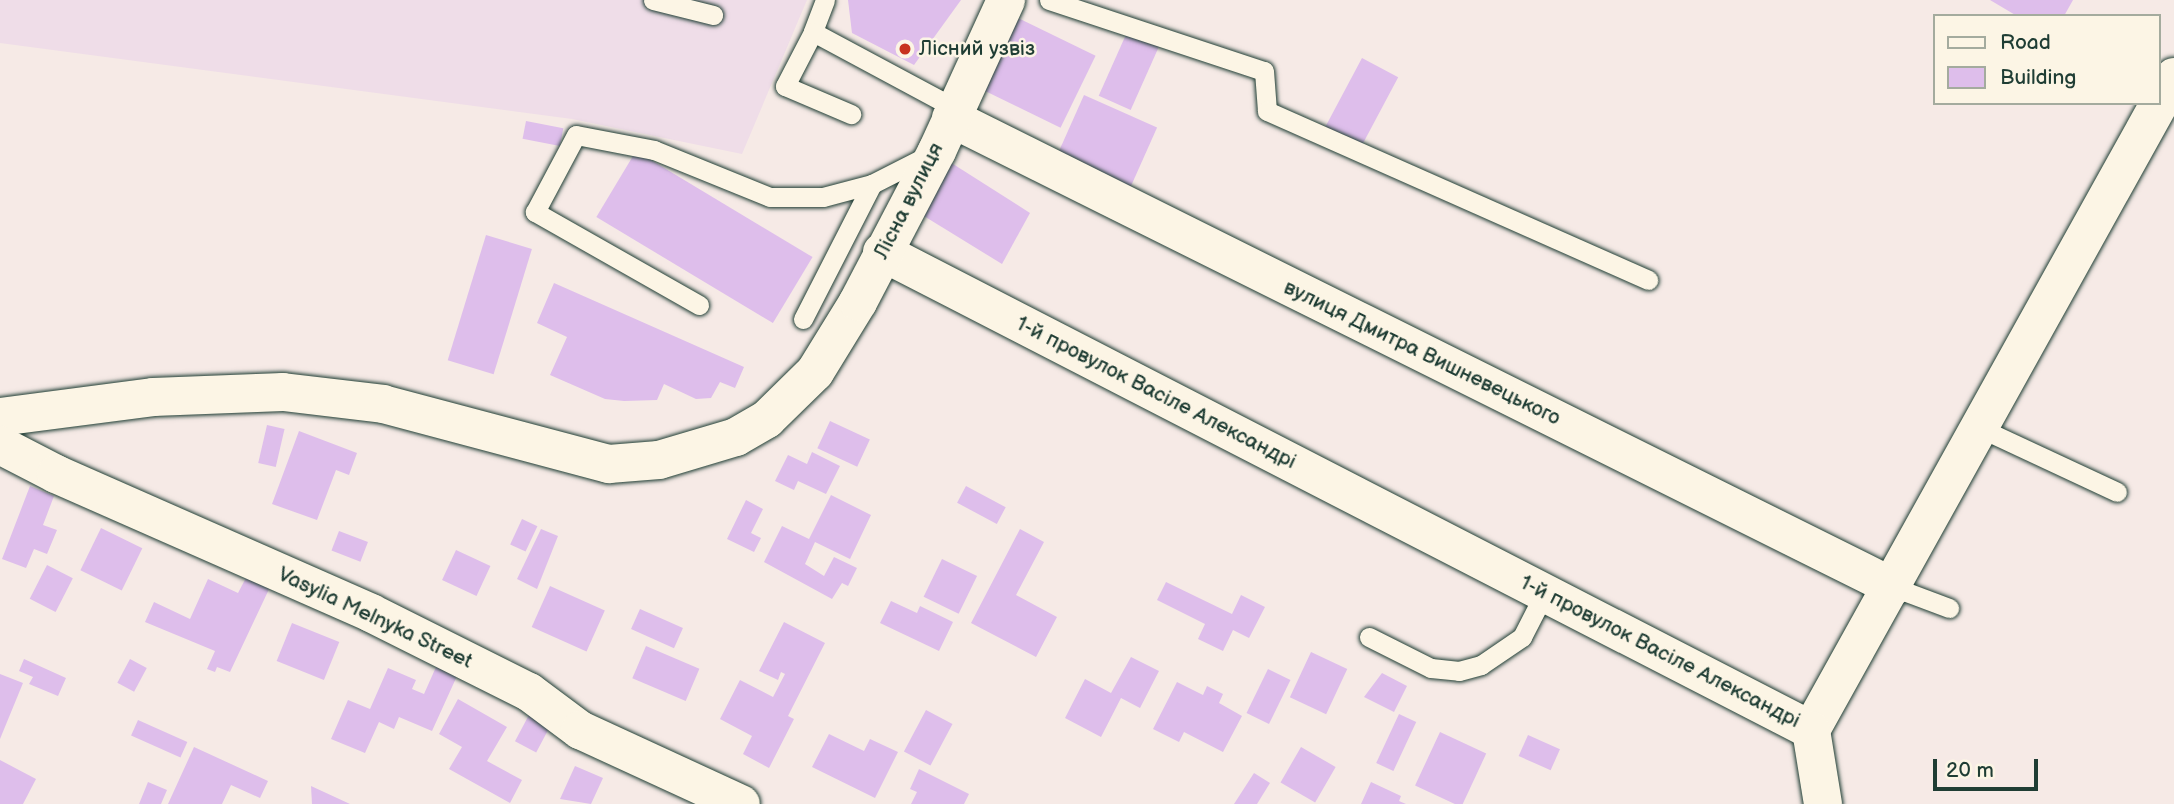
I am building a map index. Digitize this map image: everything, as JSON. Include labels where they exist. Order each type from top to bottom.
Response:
[{"type":"street","name":"Лісна вулиця","points":[[0,417],[153,397],[283,392],[383,404],[609,464],[702,450],[767,419],[815,372],[858,303],[948,126],[1006,0]]},
{"type":"street","name":"1-й провулок Васіле Александрі","points":[[2160,102],[2174,77]]},
{"type":"street","name":"1-й провулок Васіле Александрі","points":[[882,252],[1466,554],[1546,590],[1811,730],[1894,587],[2159,105]]},
{"type":"street","name":"вулиця Дмитра Вишневецького","points":[[948,126],[1894,587]]},
{"type":"street","name":"Vasylia Melnyka Street","points":[[0,445],[56,474],[371,613],[551,704],[580,730],[741,804]]},
{"type":"street","points":[[1811,730],[1822,804]]},
{"type":"lane","points":[[653,0],[713,15]]},
{"type":"lane","points":[[825,0],[813,32],[785,86],[851,114]]},
{"type":"lane","points":[[1049,0],[1264,71],[1267,111],[1648,280]]},
{"type":"lane","points":[[699,305],[535,212],[576,135],[654,150],[770,197],[823,197],[872,184],[948,126],[813,32]]},
{"type":"lane","points":[[803,319],[872,184]]},
{"type":"lane","points":[[1980,428],[2117,492]]},
{"type":"lane","points":[[1894,587],[1949,608]]},
{"type":"lane","points":[[1369,637],[1431,668],[1459,671],[1481,666],[1522,637],[1546,590]]},
{"type":"shaded area","points":[[0,0],[807,0],[742,154],[572,119],[0,43]]},
{"type":"building","name":"Лісний узвіз","points":[[848,0],[961,0],[914,65],[852,33]]},
{"type":"building","points":[[1990,0],[2073,0],[2065,14],[2014,14]]},
{"type":"building","points":[[1012,15],[1096,56],[1061,128],[977,87]]},
{"type":"building","points":[[1128,30],[1160,44],[1131,110],[1099,96]]},
{"type":"building","points":[[1362,58],[1398,77],[1362,146],[1325,127]]},
{"type":"building","points":[[1084,95],[1157,128],[1130,188],[1057,155]]},
{"type":"building","points":[[526,121],[563,128],[560,146],[523,139]]},
{"type":"building","points":[[636,151],[813,257],[773,323],[596,217]]},
{"type":"building","points":[[942,157],[1030,213],[1002,264],[919,213]]},
{"type":"building","points":[[486,235],[532,249],[494,374],[448,360]]},
{"type":"building","points":[[554,283],[744,367],[735,388],[720,382],[711,398],[696,399],[664,384],[657,400],[624,401],[605,399],[550,375],[567,337],[537,323]]},
{"type":"building","points":[[830,421],[870,440],[857,467],[817,448]]},
{"type":"building","points":[[267,425],[285,429],[276,467],[258,463]]},
{"type":"building","points":[[299,431],[357,453],[349,475],[336,470],[317,520],[272,504]]},
{"type":"building","points":[[812,452],[840,466],[826,494],[798,481],[794,490],[775,481],[788,455],[807,464]]},
{"type":"building","points":[[30,486],[54,496],[43,525],[57,530],[47,554],[34,549],[26,568],[2,559]]},
{"type":"building","points":[[966,486],[1006,507],[997,524],[957,503]]},
{"type":"building","points":[[831,495],[871,515],[850,559],[815,542],[805,564],[824,576],[834,557],[857,568],[848,586],[842,583],[832,599],[764,562],[782,526],[809,539]]},
{"type":"building","points":[[746,500],[763,509],[751,533],[761,538],[754,552],[727,539]]},
{"type":"building","points":[[522,519],[537,526],[526,552],[510,544]]},
{"type":"building","points":[[101,528],[142,548],[122,590],[80,570]]},
{"type":"building","points":[[541,529],[558,536],[537,589],[517,579]]},
{"type":"building","points":[[1020,529],[1044,542],[1016,595],[1057,617],[1036,657],[971,623]]},
{"type":"building","points":[[339,531],[368,542],[360,562],[331,551]]},
{"type":"building","points":[[456,550],[490,566],[476,596],[442,580]]},
{"type":"building","points":[[942,559],[977,576],[959,614],[924,597]]},
{"type":"building","points":[[47,565],[73,578],[56,612],[30,599]]},
{"type":"building","points":[[248,574],[271,585],[230,672],[217,667],[215,672],[207,669],[215,651],[145,622],[154,602],[190,619],[208,579],[238,593]]},
{"type":"building","points":[[1166,582],[1232,614],[1241,595],[1265,607],[1249,638],[1233,630],[1223,651],[1198,639],[1205,624],[1157,600]]},
{"type":"building","points":[[550,586],[605,610],[587,652],[532,627]]},
{"type":"building","points":[[891,601],[917,613],[920,606],[953,622],[939,651],[880,623]]},
{"type":"building","points":[[640,609],[683,628],[674,648],[631,629]]},
{"type":"building","points":[[784,622],[825,643],[788,716],[794,719],[769,768],[743,754],[752,736],[720,719],[740,680],[773,697],[785,674],[781,672],[778,680],[759,671]]},
{"type":"building","points":[[292,623],[339,642],[324,680],[277,661]]},
{"type":"building","points":[[646,646],[699,669],[686,701],[632,678]]},
{"type":"building","points":[[1311,652],[1347,669],[1326,714],[1290,697]]},
{"type":"building","points":[[1131,657],[1159,671],[1140,708],[1121,698],[1101,737],[1065,718],[1085,679],[1111,693]]},
{"type":"building","points":[[24,659],[66,678],[58,696],[29,684],[33,677],[19,671]]},
{"type":"building","points":[[130,659],[147,668],[134,692],[117,683]]},
{"type":"building","points":[[436,667],[457,676],[432,731],[399,717],[394,729],[379,722],[365,753],[331,739],[348,700],[370,709],[388,668],[416,680],[412,689],[424,694]]},
{"type":"building","points":[[1268,669],[1290,680],[1269,724],[1247,713]]},
{"type":"building","points":[[1382,673],[1407,686],[1394,712],[1364,697]]},
{"type":"building","points":[[0,674],[23,683],[0,739]]},
{"type":"building","points":[[1177,682],[1203,695],[1207,686],[1223,694],[1219,703],[1242,716],[1223,752],[1184,732],[1179,742],[1153,729]]},
{"type":"building","points":[[458,699],[507,727],[487,761],[522,780],[510,803],[449,769],[462,747],[439,734]]},
{"type":"building","points":[[926,710],[952,724],[930,766],[904,751]]},
{"type":"building","points":[[530,713],[551,724],[536,753],[515,741]]},
{"type":"building","points":[[1399,714],[1416,722],[1393,771],[1376,763]]},
{"type":"building","points":[[138,720],[187,742],[180,757],[131,736]]},
{"type":"building","points":[[1440,732],[1486,754],[1463,804],[1455,804],[1415,785]]},
{"type":"building","points":[[829,734],[864,751],[870,739],[898,752],[875,798],[812,767]]},
{"type":"building","points":[[1528,735],[1560,749],[1551,770],[1519,756]]},
{"type":"building","points":[[194,747],[268,781],[260,798],[231,785],[222,804],[168,804]]},
{"type":"building","points":[[1301,747],[1336,767],[1315,803],[1280,783]]},
{"type":"building","points":[[0,760],[36,779],[23,804],[0,804]]},
{"type":"building","points":[[575,766],[603,778],[591,804],[560,799]]},
{"type":"building","points":[[919,769],[969,794],[964,804],[911,804],[917,792],[910,789]]},
{"type":"building","points":[[1254,773],[1270,783],[1257,804],[1234,804]]},
{"type":"building","points":[[148,782],[167,790],[161,804],[139,804]]},
{"type":"building","points":[[1371,782],[1401,796],[1399,801],[1406,804],[1361,804]]},
{"type":"building","points":[[311,786],[350,804],[312,804]]},
{"type":"place","name":"Лісний узвіз","points":[[905,49]]}]
